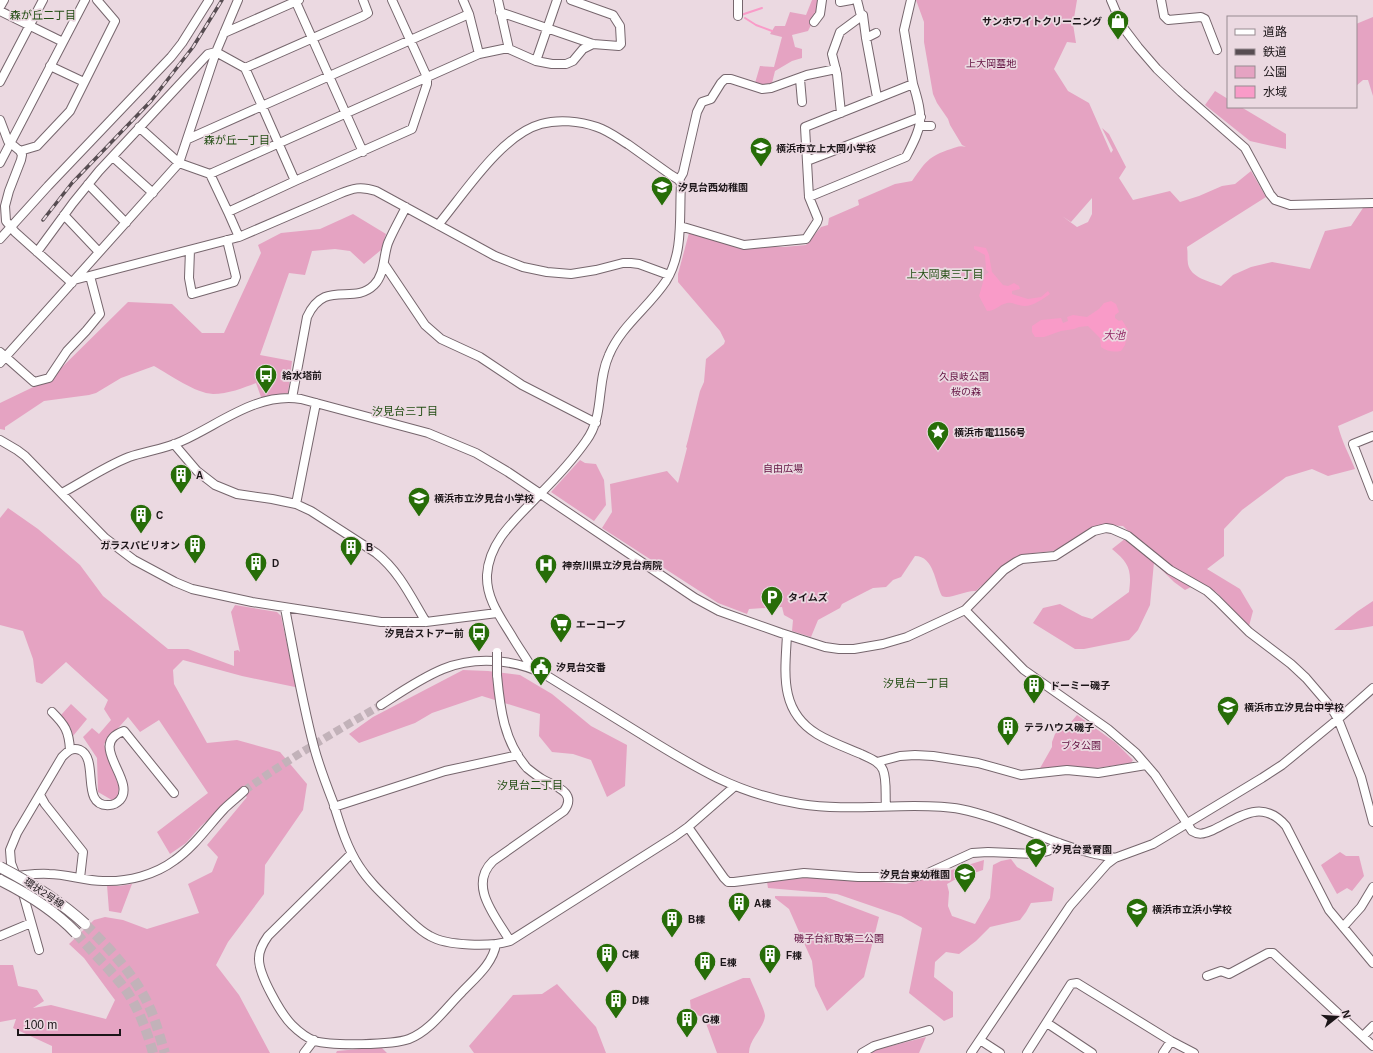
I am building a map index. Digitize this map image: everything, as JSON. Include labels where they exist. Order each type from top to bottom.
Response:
[{"type":"main road","name":"環状2号線","points":[[0,867],[30,882],[67,908],[85,924]]},
{"type":"main road","name":"環状2号線","points":[[0,879],[21,890],[48,909],[76,933]]},
{"type":"street","points":[[0,7],[4,0]]},
{"type":"street","points":[[0,82],[43,0]]},
{"type":"street","points":[[0,163],[85,0]]},
{"type":"street","points":[[20,151],[37,146],[70,111],[115,21],[97,0]]},
{"type":"street","points":[[0,239],[48,186],[171,57],[182,44],[209,0]]},
{"type":"street","points":[[90,276],[100,314],[67,351],[49,378],[34,382],[2,358],[73,282],[179,163],[216,52],[238,0]]},
{"type":"street","points":[[224,33],[297,0],[312,38],[363,152]]},
{"type":"street","points":[[245,68],[368,13],[363,0]]},
{"type":"street","points":[[463,0],[469,14],[479,54]]},
{"type":"street","points":[[498,0],[509,49]]},
{"type":"street","points":[[536,61],[557,0]]},
{"type":"street","points":[[500,12],[593,44],[619,46],[621,44],[620,26],[613,15],[571,0]]},
{"type":"street","points":[[738,0],[738,16]]},
{"type":"street","points":[[814,22],[820,14],[822,0]]},
{"type":"street","points":[[840,0],[840,2],[851,0]]},
{"type":"street","points":[[857,0],[862,16],[863,15],[877,97]]},
{"type":"street","points":[[809,196],[906,157],[918,132],[921,116],[920,107],[913,84],[904,30],[911,0]]},
{"type":"street","points":[[1111,0],[1122,26],[1138,47],[1181,92],[1245,148],[1270,194],[1276,200],[1290,205],[1373,203]]},
{"type":"street","points":[[1161,0],[1164,16],[1168,20],[1201,17],[1205,19],[1216,50]]},
{"type":"street","points":[[228,212],[412,129],[427,84],[427,77],[410,40],[395,1]]},
{"type":"street","points":[[0,10],[62,42]]},
{"type":"street","points":[[188,139],[469,14]]},
{"type":"street","points":[[841,113],[836,69],[832,54],[840,32],[862,16]]},
{"type":"street","points":[[898,24],[906,20]]},
{"type":"street","points":[[866,38],[876,33]]},
{"type":"street","points":[[139,127],[179,163],[210,174],[479,54],[509,49],[536,61],[552,64],[566,64],[573,61],[583,50],[593,44]]},
{"type":"street","points":[[36,252],[88,184],[208,54],[216,52],[245,68],[295,181]]},
{"type":"street","points":[[50,66],[84,82]]},
{"type":"street","points":[[679,180],[683,173],[697,112],[702,102],[711,99],[721,83],[726,79],[731,79],[762,89],[771,88],[825,70],[836,69]]},
{"type":"street","points":[[800,79],[802,102]]},
{"type":"street","points":[[680,226],[744,245],[806,238],[818,219],[809,196],[805,127],[877,97],[913,84]]},
{"type":"street","points":[[807,161],[921,116]]},
{"type":"street","points":[[0,120],[8,141],[20,151],[22,155],[5,206],[6,221],[11,228],[36,252],[73,282]]},
{"type":"street","points":[[438,224],[502,148],[527,130],[549,122],[577,122],[598,127],[612,134],[679,180],[681,184],[678,252],[669,274],[654,296],[621,336],[609,355],[601,380],[600,402],[596,423],[587,441],[502,535],[488,564],[487,586],[493,605],[532,668]]},
{"type":"street","points":[[920,126],[931,126]]},
{"type":"street","points":[[113,157],[153,193]]},
{"type":"street","points":[[210,174],[239,237]]},
{"type":"street","points":[[88,184],[126,223]]},
{"type":"street","points":[[73,282],[90,276],[239,237],[354,188],[365,187],[376,191],[495,256],[510,263],[534,270],[571,274],[596,270],[623,263],[631,263],[640,264],[669,274]]},
{"type":"street","points":[[292,398],[307,317],[311,307],[325,297],[334,294],[358,293],[366,291],[372,287],[381,275],[388,243],[406,207]]},
{"type":"street","points":[[64,215],[99,252]]},
{"type":"street","points":[[190,250],[189,278],[192,294],[234,282],[236,277],[227,240]]},
{"type":"street","points":[[384,264],[425,324],[441,339],[480,357],[522,385],[596,423]]},
{"type":"street","points":[[62,493],[119,462],[174,444],[250,406],[267,401],[292,398],[428,433],[462,446],[492,462],[708,606],[787,635],[825,647],[839,649],[868,647],[907,637],[965,610],[1010,565],[1022,559],[1054,556],[1094,532],[1106,528],[1112,529],[1128,536],[1170,570],[1212,595],[1249,632],[1298,670],[1330,706],[1338,719],[1361,777],[1373,822]]},
{"type":"street","points":[[296,504],[316,403]]},
{"type":"street","points":[[1373,436],[1353,444],[1373,496]]},
{"type":"street","points":[[0,440],[25,456],[105,538],[134,560],[152,571],[192,588],[285,608],[381,622],[426,622],[497,613]]},
{"type":"street","points":[[174,444],[206,479],[226,490],[249,497],[272,499],[296,504],[311,511],[385,560],[399,577],[426,622]]},
{"type":"street","points":[[285,608],[312,738],[334,807],[352,854],[377,890],[421,930],[440,941],[452,943],[496,944],[510,941],[674,837],[688,827],[735,786]]},
{"type":"street","points":[[965,610],[1024,670],[1122,740],[1146,765],[1192,831],[1196,834],[1201,834],[1253,812],[1260,811],[1274,815],[1286,826],[1330,910],[1373,963]]},
{"type":"street","points":[[787,635],[785,673],[787,695],[796,716],[819,735],[877,762],[883,770],[886,806]]},
{"type":"street","points":[[497,652],[497,675],[500,706],[507,734],[524,764],[536,775],[562,789],[567,798],[564,811],[493,861],[484,873],[482,887],[485,899],[510,941]]},
{"type":"street","points":[[382,704],[427,676],[443,669],[461,663],[482,660],[505,662],[532,668],[551,678],[694,767],[735,786],[764,796],[800,804],[835,807],[886,806],[950,808],[978,813],[1059,843],[1091,853],[1115,858]]},
{"type":"street","points":[[972,1053],[1070,906],[1102,869],[1115,858],[1153,844],[1282,765],[1373,688]]},
{"type":"street","points":[[52,712],[67,732],[70,750]]},
{"type":"street","points":[[39,950],[24,897],[11,863],[10,850],[12,843],[62,756],[70,750],[78,749],[84,752],[89,760],[92,794],[101,804],[107,806],[113,805],[118,803],[123,796],[124,790],[122,781],[110,753],[110,745],[112,738],[117,734],[124,732],[174,793]]},
{"type":"street","points":[[334,807],[445,771],[518,755]]},
{"type":"street","points":[[877,762],[900,756],[933,756],[978,763],[1021,775],[1066,770],[1098,773],[1146,765]]},
{"type":"street","points":[[0,879],[16,876],[49,874],[103,881],[133,879],[162,868],[176,860],[190,847],[225,808],[244,791]]},
{"type":"street","points":[[40,795],[45,804],[83,852],[80,878]]},
{"type":"street","points":[[688,827],[728,882],[804,873],[858,877],[912,877],[926,874],[972,854],[988,852],[1037,854],[1048,851],[1059,843]]},
{"type":"street","points":[[352,854],[268,936],[260,950],[259,958],[261,972],[282,1011],[293,1026],[314,1040],[334,1044],[349,1044],[396,1042],[414,1036],[433,1022],[487,964],[495,951],[496,944]]},
{"type":"street","points":[[1343,927],[1361,907],[1373,887]]},
{"type":"street","points":[[0,936],[32,923]]},
{"type":"street","points":[[1207,976],[1221,970],[1228,974],[1268,953],[1273,953],[1373,1046]]},
{"type":"street","points":[[1027,1053],[1047,1024],[1071,984],[1077,983],[1171,1041],[1194,1053]]},
{"type":"street","points":[[1047,1024],[1092,1053]]},
{"type":"street","points":[[1363,1036],[1373,1026]]},
{"type":"street","points":[[862,1053],[874,1046],[929,1030]]},
{"type":"street","points":[[304,1053],[314,1040]]},
{"type":"street","points":[[980,1040],[1000,1053]]},
{"type":"street","points":[[1163,1053],[1171,1041]]},
{"type":"green space","points":[[812,0],[820,0],[818,11],[808,31],[792,35],[795,47],[802,49],[802,58],[792,61],[775,71],[772,83],[765,85],[755,83],[760,66],[774,67],[782,37],[770,34],[775,26],[785,26],[790,12],[806,15]]},
{"type":"green space","name":"久良岐公園","points":[[916,0],[1077,0],[1073,24],[1076,43],[1067,42],[1054,69],[1068,91],[1089,103],[1111,153],[1113,150],[1102,128],[1109,134],[1126,167],[1119,178],[1133,200],[1170,191],[1180,202],[1222,186],[1235,184],[1251,171],[1266,197],[1187,247],[1188,264],[1190,269],[1197,276],[1206,281],[1221,286],[1233,275],[1251,267],[1272,262],[1310,269],[1325,231],[1351,226],[1363,208],[1373,207],[1373,411],[1338,426],[1355,469],[1328,476],[1312,469],[1286,477],[1242,510],[1224,529],[1224,556],[1207,569],[1240,589],[1253,611],[1249,626],[1216,592],[1199,583],[1185,590],[1174,582],[1154,562],[1150,605],[1138,630],[1129,640],[1084,649],[1075,649],[1033,623],[1043,608],[1060,604],[1082,616],[1092,619],[1129,592],[1130,578],[1128,568],[1126,563],[1112,549],[1131,534],[1123,526],[1103,525],[1089,530],[1053,551],[1019,556],[1011,560],[986,584],[981,586],[976,591],[949,597],[942,596],[933,571],[926,560],[915,556],[901,577],[893,580],[886,587],[873,588],[842,604],[840,608],[818,620],[811,637],[792,631],[793,620],[784,615],[782,607],[749,609],[747,614],[718,603],[602,528],[612,512],[610,484],[667,471],[678,483],[700,391],[704,382],[706,359],[724,344],[725,341],[720,331],[678,282],[678,274],[689,233],[756,246],[784,247],[806,245],[821,227],[828,225],[829,218],[859,205],[858,200],[895,184],[912,181],[932,157],[956,147],[966,147],[962,145],[933,94],[924,42],[924,22]],"holes":[[[1092,198],[1092,214],[1088,222],[1077,227],[1062,216],[1071,222]]]},
{"type":"green space","points":[[1373,17],[1373,96],[1368,80],[1363,80],[1357,85],[1357,24]]},
{"type":"green space","points":[[1215,91],[1227,98],[1227,108],[1243,108],[1286,134],[1286,149],[1250,141],[1205,105]]},
{"type":"green space","points":[[353,214],[386,234],[381,250],[364,264],[350,251],[335,249],[312,251],[305,275],[289,273],[260,355],[292,361],[288,393],[261,397],[256,383],[224,393],[206,393],[183,383],[154,366],[121,378],[96,393],[44,401],[5,427],[5,430],[0,429],[0,403],[50,379],[128,302],[172,304],[202,333],[224,333],[261,253],[258,245],[281,233],[320,229]]},
{"type":"green space","points":[[580,460],[585,463],[596,464],[604,480],[606,505],[594,521],[551,492]]},
{"type":"green space","points":[[8,508],[38,529],[80,565],[103,596],[168,649],[188,649],[234,666],[234,651],[238,650],[240,652],[231,612],[235,605],[277,612],[281,616],[295,687],[242,676],[183,660],[173,670],[174,684],[207,743],[237,740],[280,752],[307,784],[303,810],[265,865],[264,894],[228,942],[216,965],[239,995],[270,1053],[52,1053],[52,1046],[13,1028],[16,1019],[0,1022],[0,965],[13,965],[18,986],[37,990],[44,1001],[33,1008],[51,1005],[106,1019],[115,1000],[84,958],[69,944],[94,920],[105,917],[123,920],[147,929],[199,913],[188,884],[212,872],[218,857],[207,845],[247,797],[240,791],[201,826],[186,843],[170,854],[157,832],[208,793],[159,720],[140,732],[128,717],[104,744],[119,787],[117,803],[98,792],[97,758],[83,737],[92,728],[99,734],[111,720],[104,709],[108,700],[66,662],[42,684],[36,682],[33,659],[23,631],[0,625],[0,518]]},
{"type":"green space","points":[[1373,601],[1373,626],[1351,630],[1334,630],[1358,611]]},
{"type":"green space","points":[[463,670],[520,675],[552,694],[591,726],[627,745],[625,786],[607,797],[591,760],[573,754],[552,752],[539,736],[540,714],[482,696],[432,713],[415,723],[359,743],[349,734],[373,717]]},
{"type":"green space","points":[[71,704],[87,719],[73,736],[70,727],[61,715]]},
{"type":"green space","name":"ブタ公園","points":[[1077,715],[1116,743],[1133,760],[1131,763],[1096,768],[1061,766],[1039,770],[1052,747],[1055,734],[1066,728]]},
{"type":"green space","points":[[1340,852],[1346,856],[1359,856],[1364,876],[1352,891],[1347,888],[1337,894],[1321,865]]},
{"type":"green space","points":[[1011,859],[1017,867],[1054,888],[1052,901],[1031,903],[1020,920],[990,927],[976,941],[959,954],[946,952],[935,962],[934,977],[953,992],[953,1017],[944,1021],[909,993],[922,928],[901,916],[837,894],[768,888],[767,882],[812,877],[906,884],[984,860],[983,870],[956,879],[947,884],[949,892],[948,906],[952,916],[975,924],[990,898],[993,865],[1001,861]]},
{"type":"green space","points":[[132,884],[121,913],[109,911],[107,885],[119,886]]},
{"type":"green space","name":"磯子台紅取第二公園","points":[[775,896],[826,897],[879,917],[864,977],[827,1011],[815,986],[812,961],[789,909],[775,898]]},
{"type":"green space","points":[[743,978],[750,978],[761,1003],[765,1016],[764,1021],[751,1043],[749,1053],[717,1053],[704,1018],[691,1012],[690,1000]]},
{"type":"green space","points":[[557,984],[596,1027],[606,1053],[474,1053],[469,1046],[513,995],[542,994]]},
{"type":"green space","points":[[926,1037],[919,1053],[872,1053],[875,1050]]},
{"type":"green space","points":[[381,1047],[387,1053],[336,1053],[337,1051]]},
{"type":"water","points":[[974,246],[986,248],[989,255],[992,272],[1003,285],[1008,286],[1014,283],[1019,286],[1020,289],[1012,291],[1012,294],[1028,299],[1041,297],[1048,291],[1050,294],[1031,305],[1023,306],[1007,303],[993,310],[987,311],[979,296],[985,275],[989,272],[986,270],[985,255],[974,249]]},
{"type":"water","name":"大池","points":[[1111,301],[1116,304],[1119,312],[1115,315],[1115,318],[1119,321],[1122,320],[1128,330],[1125,345],[1121,351],[1115,352],[1101,347],[1100,338],[1088,326],[1061,331],[1044,337],[1035,337],[1032,332],[1032,326],[1041,320],[1061,318],[1063,323],[1068,321],[1067,317],[1073,315],[1087,317],[1099,309],[1104,303]]},
{"type":"waterway","points":[[741,15],[762,8]]},
{"type":"waterway","points":[[745,18],[756,25],[772,31]]},
{"type":"tunnel","points":[[244,791],[295,757],[381,705]]},
{"type":"tunnel","points":[[85,924],[112,952],[129,973],[143,994],[156,1024],[165,1053]]},
{"type":"tunnel","points":[[76,933],[114,975],[130,996],[142,1020],[153,1053]]},
{"type":"railway","points":[[43,220],[72,183],[151,101],[193,47],[222,0]]},
{"type":"place","name":"サンホワイトクリーニング","points":[[1118,40]]},
{"type":"place","name":"横浜市立上大岡小学校","points":[[761,168]]},
{"type":"place","name":"汐見台西幼稚園","points":[[662,206]]},
{"type":"place","name":"給水塔前","points":[[266,394]]},
{"type":"place","name":"横浜市電1156号","points":[[938,452]]},
{"type":"place","name":"A","points":[[181,494]]},
{"type":"place","name":"横浜市立汐見台小学校","points":[[419,518]]},
{"type":"place","name":"C","points":[[141,534]]},
{"type":"place","name":"ガラスパビリオン","points":[[195,564]]},
{"type":"place","name":"B","points":[[351,566]]},
{"type":"place","name":"D","points":[[256,582]]},
{"type":"place","name":"神奈川県立汐見台病院","points":[[546,584]]},
{"type":"place","name":"タイムズ","points":[[772,616]]},
{"type":"place","name":"エーコープ","points":[[561,644]]},
{"type":"place","name":"汐見台ストアー前","points":[[479,652]]},
{"type":"place","name":"汐見台交番","points":[[541,686]]},
{"type":"place","name":"ドーミー磯子","points":[[1034,704]]},
{"type":"place","name":"横浜市立汐見台中学校","points":[[1228,726]]},
{"type":"place","name":"テラハウス磯子","points":[[1008,746]]},
{"type":"place","name":"汐見台愛育園","points":[[1036,868]]},
{"type":"place","name":"汐見台東幼稚園","points":[[965,894]]},
{"type":"place","name":"A棟","points":[[739,922]]},
{"type":"place","name":"横浜市立浜小学校","points":[[1137,928]]},
{"type":"place","name":"B棟","points":[[672,938]]},
{"type":"place","name":"C棟","points":[[607,974]]},
{"type":"place","name":"F棟","points":[[770,974]]},
{"type":"place","name":"E棟","points":[[705,982]]},
{"type":"place","name":"D棟","points":[[616,1020]]},
{"type":"place","name":"G棟","points":[[687,1038]]},
{"type":"district","name":"森が丘二丁目","points":[[43,15]]},
{"type":"district","name":"森が丘一丁目","points":[[237,140]]},
{"type":"district","name":"上大岡東三丁目","points":[[945,274]]},
{"type":"district","name":"汐見台三丁目","points":[[405,411]]},
{"type":"district","name":"汐見台一丁目","points":[[916,683]]},
{"type":"district","name":"汐見台二丁目","points":[[530,785]]},
{"type":"park label","name":"上大岡墓地","points":[[991,63]]},
{"type":"park label","name":"桜の森","points":[[966,391]]},
{"type":"park label","name":"自由広場","points":[[783,468]]}]
